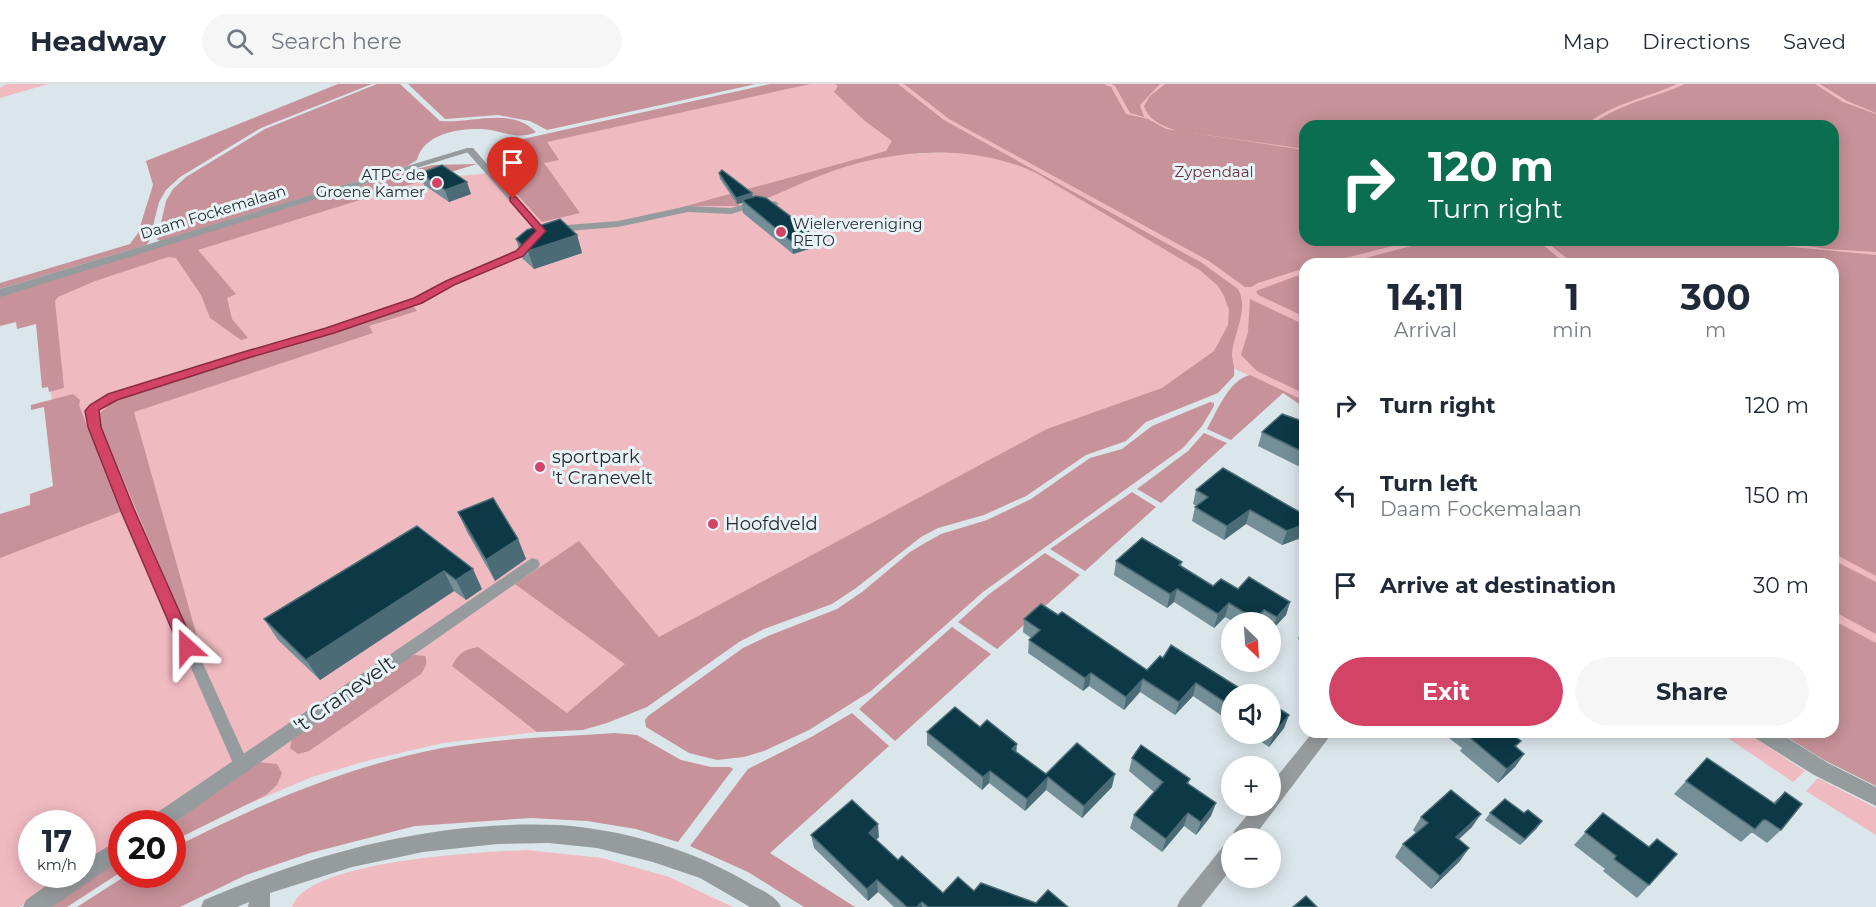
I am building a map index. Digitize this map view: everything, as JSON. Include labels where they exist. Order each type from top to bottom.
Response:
[{"type":"street","name":"Daam Fockemalaan","points":[[0,292],[470,150]]},
{"type":"street","name":"'t Cranevelt","points":[[176,810],[532,564]]},
{"type":"street","points":[[1281,787],[1319,738]]},
{"type":"street","points":[[1772,738],[1821,769],[1876,797]]},
{"type":"street","points":[[1249,828],[1259,816]]},
{"type":"street","points":[[212,907],[260,897],[309,868],[382,848],[465,836],[528,834],[578,836],[662,856],[721,878],[770,907]]},
{"type":"street","points":[[1188,907],[1221,865]]},
{"type":"street","points":[[34,907],[62,888]]},
{"type":"lane","name":"Daam Fockemalaan","points":[[470,150],[541,231]]},
{"type":"lane","points":[[241,765],[127,509],[94,427],[92,411],[98,404],[112,397],[244,355],[330,331],[418,301],[450,283],[519,253],[541,231],[618,224],[688,209],[730,211],[759,203],[766,206],[775,204]]},
{"type":"green space","points":[[6,84],[48,84],[0,98],[0,88]]},
{"type":"green space","points":[[338,84],[372,84],[261,128],[180,177],[166,190],[159,202],[149,242],[146,245],[0,289],[0,283],[130,244],[138,233],[153,185],[146,161]]},
{"type":"green space","points":[[377,84],[400,84],[440,121],[503,118],[526,124],[536,132],[522,135],[482,129],[443,134],[426,144],[417,160],[407,166],[161,241],[157,240],[166,201],[173,189],[186,177],[265,129]]},
{"type":"green space","points":[[408,84],[756,84],[547,130],[530,121],[498,115],[445,119]]},
{"type":"green space","points":[[770,84],[810,84],[547,142],[559,160],[544,163],[580,213],[542,222],[486,160],[514,141]]},
{"type":"green space","name":"sportpark 't Cranevelt","points":[[806,84],[839,84],[842,86],[838,92],[868,121],[918,154],[968,154],[1017,162],[939,123],[884,84],[1876,84],[1876,765],[1832,738],[1839,738],[1839,258],[1299,258],[1299,402],[1284,392],[1218,361],[1228,347],[1239,308],[1226,287],[1206,268],[1057,183],[1203,268],[1226,293],[1234,309],[1232,329],[1210,363],[1196,377],[639,665],[570,719],[537,732],[443,743],[370,760],[312,777],[236,809],[206,780],[161,810],[108,810],[108,847],[96,855],[96,810],[18,810],[18,888],[48,888],[20,907],[0,907],[0,551],[68,524],[38,293],[421,174],[453,176],[482,174],[525,161],[540,153],[543,142]]},
{"type":"green space","points":[[835,84],[898,84],[944,120],[1202,263],[1238,289],[1242,305],[1232,356],[1234,376],[1218,393],[1146,422],[1126,441],[1086,455],[1026,496],[984,515],[938,528],[921,537],[832,604],[764,629],[739,642],[647,707],[583,730],[537,732],[452,666],[462,653],[478,647],[567,713],[625,664],[515,584],[579,541],[659,637],[1047,429],[1162,388],[1214,351],[1228,325],[1229,310],[1224,296],[1218,286],[1201,271],[1036,173],[1011,163],[984,157],[957,153],[929,153],[874,159],[822,175],[758,201],[751,195],[734,200],[740,206],[694,206],[668,211],[886,151],[892,141],[865,121],[834,92],[838,86]]},
{"type":"green space","name":"Zypendaal","points":[[904,84],[1104,84],[1111,87],[1126,114],[1148,119],[1166,129],[1299,149],[1299,246],[1392,246],[1346,258],[1299,258],[1299,270],[1251,287],[1245,287],[1209,261],[949,119]]},
{"type":"green space","points":[[1111,84],[1160,84],[1140,105],[1144,117],[1130,113],[1115,86]]},
{"type":"green space","points":[[1165,84],[1677,84],[1617,107],[1592,120],[1299,120],[1299,148],[1177,131],[1149,116],[1144,106],[1150,96]]},
{"type":"green space","points":[[1685,84],[1815,84],[1843,102],[1876,114],[1876,252],[1808,246],[1839,246],[1839,120],[1598,120],[1624,107]]},
{"type":"green space","points":[[1820,84],[1876,84],[1876,113],[1847,101]]},
{"type":"green space","points":[[477,164],[198,250],[236,294],[227,298],[232,319],[248,338],[241,340],[210,318],[201,295],[176,258],[168,257],[95,281],[58,297],[55,301],[64,388],[49,392],[48,387],[42,388],[36,324],[17,329],[16,322],[0,326],[0,295],[408,171],[433,165]]},
{"type":"green space","points":[[1411,246],[1544,246],[1559,258],[1366,258]]},
{"type":"green space","points":[[1552,246],[1782,246],[1876,255],[1876,576],[1839,556],[1839,258],[1566,258]]},
{"type":"green space","points":[[1299,275],[1299,314],[1258,295],[1256,291]]},
{"type":"green space","points":[[1250,299],[1299,322],[1299,391],[1257,371],[1241,355],[1248,332]]},
{"type":"green space","points":[[413,306],[417,311],[369,326],[373,333],[134,412],[198,640],[193,644],[100,424],[100,413],[115,399]]},
{"type":"green space","points":[[1250,375],[1299,398],[1299,404],[1283,393],[1231,440],[1207,429],[1219,405],[1236,383]]},
{"type":"green space","points":[[73,394],[80,400],[79,405],[120,512],[0,558],[0,514],[30,505],[30,494],[53,486],[44,407],[31,410],[31,405]]},
{"type":"green space","points":[[1210,402],[1214,403],[1214,406],[1202,426],[1183,448],[983,592],[871,691],[809,730],[764,751],[744,757],[717,760],[689,753],[646,727],[645,720],[648,716],[743,648],[837,609],[862,592],[910,552],[925,543],[941,534],[987,520],[1031,499],[1090,458],[1122,449],[1152,426]]},
{"type":"green space","points":[[1204,433],[1227,443],[1161,503],[1137,489],[1188,451]]},
{"type":"green space","points":[[1132,492],[1156,507],[1085,571],[1050,549]]},
{"type":"green space","points":[[1045,553],[1080,575],[997,649],[958,622],[988,595]]},
{"type":"green space","points":[[1839,563],[1876,582],[1876,634],[1839,614]]},
{"type":"green space","points":[[1839,623],[1876,643],[1876,786],[1824,760],[1789,738],[1839,738]]},
{"type":"green space","points":[[952,627],[991,654],[895,741],[859,709]]},
{"type":"green space","points":[[415,655],[425,656],[426,659],[426,665],[421,674],[309,751],[298,754],[290,748],[292,739],[406,658]]},
{"type":"green space","points":[[852,713],[889,746],[770,853],[855,907],[804,907],[748,872],[690,846],[748,769]]},
{"type":"green space","points":[[615,733],[637,735],[681,760],[733,769],[678,842],[636,829],[587,821],[531,818],[415,826],[310,853],[246,875],[180,907],[77,907],[108,887],[186,888],[186,842],[238,816],[337,776],[371,765],[442,748],[507,740]]},
{"type":"green space","points":[[1728,738],[1755,738],[1805,771],[1793,782]]},
{"type":"green space","points":[[257,762],[277,764],[282,773],[277,785],[266,795],[186,835],[186,814]]},
{"type":"green space","points":[[1818,778],[1876,808],[1876,835],[1806,791]]},
{"type":"green space","points":[[527,850],[602,858],[669,877],[733,907],[292,907],[305,891],[329,879],[361,869],[437,857]]},
{"type":"green space","points":[[108,865],[108,880],[67,907],[47,907],[75,888],[96,888],[96,873]]},
{"type":"building","points":[[442,165],[467,182],[445,190],[420,173]]},
{"type":"building","points":[[722,170],[752,193],[736,198],[719,173]]},
{"type":"building","points":[[756,196],[766,198],[814,234],[792,242],[742,200]]},
{"type":"building","points":[[560,219],[577,235],[528,251],[516,239],[527,230]]},
{"type":"building","points":[[1282,414],[1299,420],[1299,450],[1262,432]]},
{"type":"building","points":[[1223,468],[1299,512],[1299,526],[1287,531],[1250,510],[1227,526],[1195,507],[1208,497],[1196,490]]},
{"type":"building","points":[[493,498],[518,539],[486,560],[458,512]]},
{"type":"building","points":[[417,526],[473,569],[456,580],[444,571],[306,660],[264,619]]},
{"type":"building","points":[[1142,538],[1182,562],[1179,565],[1213,586],[1221,579],[1238,589],[1249,577],[1290,602],[1281,612],[1264,610],[1244,612],[1229,603],[1218,614],[1177,589],[1170,594],[1116,561]]},
{"type":"building","points":[[1041,604],[1058,615],[1062,612],[1147,670],[1160,656],[1163,658],[1171,645],[1233,684],[1221,684],[1221,699],[1196,683],[1179,702],[1143,679],[1126,697],[1091,673],[1085,678],[1029,640],[1040,630],[1024,619]]},
{"type":"building","points":[[955,707],[980,727],[987,720],[1017,744],[1012,749],[1046,774],[1077,743],[1115,774],[1084,806],[1048,777],[1027,799],[990,771],[983,777],[927,732]]},
{"type":"building","points":[[1281,710],[1289,715],[1281,725]]},
{"type":"building","points":[[1470,738],[1517,738],[1521,741],[1515,746],[1524,754],[1507,769]]},
{"type":"building","points":[[1141,745],[1190,779],[1187,783],[1216,803],[1201,822],[1188,813],[1166,839],[1134,815],[1163,782],[1132,758]]},
{"type":"building","points":[[1707,758],[1775,804],[1785,792],[1802,804],[1781,830],[1766,820],[1763,820],[1755,829],[1686,781]]},
{"type":"building","points":[[1451,790],[1481,814],[1456,837],[1469,848],[1440,876],[1403,844],[1428,823],[1421,817]]},
{"type":"building","points":[[1505,799],[1524,813],[1528,810],[1542,821],[1525,839],[1490,813]]},
{"type":"building","points":[[852,800],[878,824],[869,833],[898,860],[902,856],[943,893],[958,877],[974,891],[981,883],[1036,903],[1048,890],[1068,907],[928,907],[922,902],[917,907],[907,907],[877,880],[867,889],[811,835]]},
{"type":"building","points":[[1603,813],[1649,847],[1657,839],[1677,854],[1649,885],[1614,859],[1616,856],[1585,832]]},
{"type":"building","points":[[1306,896],[1317,907],[1293,907]]},
{"type":"place","name":"ATPC de Groene Kamer","points":[[437,183]]},
{"type":"place","name":"Wielervereniging RETO","points":[[781,232]]},
{"type":"place","name":"sportpark 't Cranevelt","points":[[540,467]]},
{"type":"place","name":"Hoofdveld","points":[[713,524]]},
{"type":"route","points":[[187,647],[94,427],[92,416],[94,407],[112,397],[244,355],[330,331],[418,301],[450,283],[519,253],[529,246],[541,231],[513,199]]}]
